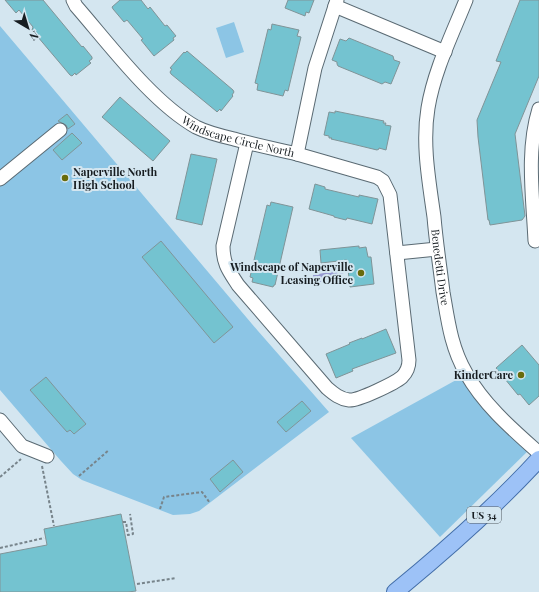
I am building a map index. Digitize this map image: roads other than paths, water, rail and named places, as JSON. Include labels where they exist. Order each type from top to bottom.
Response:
[{"type":"main road","name":"US 34","points":[[395,592],[426,567],[480,518],[539,459]]},
{"type":"street","name":"Windscape Circle North","points":[[73,0],[76,6],[126,64],[168,106],[197,127],[216,135],[296,154],[314,68],[336,3]]},
{"type":"street","name":"Benedetti Drive","points":[[466,0],[438,69],[431,92],[426,127],[426,145],[437,249],[449,328],[454,346],[474,387],[490,407],[539,453]]},
{"type":"street","points":[[336,3],[445,52]]},
{"type":"street","points":[[535,241],[531,152],[535,122],[539,109]]},
{"type":"street","points":[[0,179],[60,130]]},
{"type":"street","points":[[247,143],[223,246],[223,258],[226,267],[238,285],[327,388],[340,398],[350,400],[357,399],[397,381],[403,376],[408,367],[409,360],[390,195],[383,181],[372,174],[296,154]]},
{"type":"street","points":[[397,253],[437,249]]},
{"type":"street","points":[[0,420],[22,446],[44,459]]},
{"type":"place","name":"Naperville North High School","points":[[65,178]]},
{"type":"place","name":"Windscape of Naperville Leasing Office","points":[[361,273]]},
{"type":"place","name":"KinderCare","points":[[521,375]]}]
